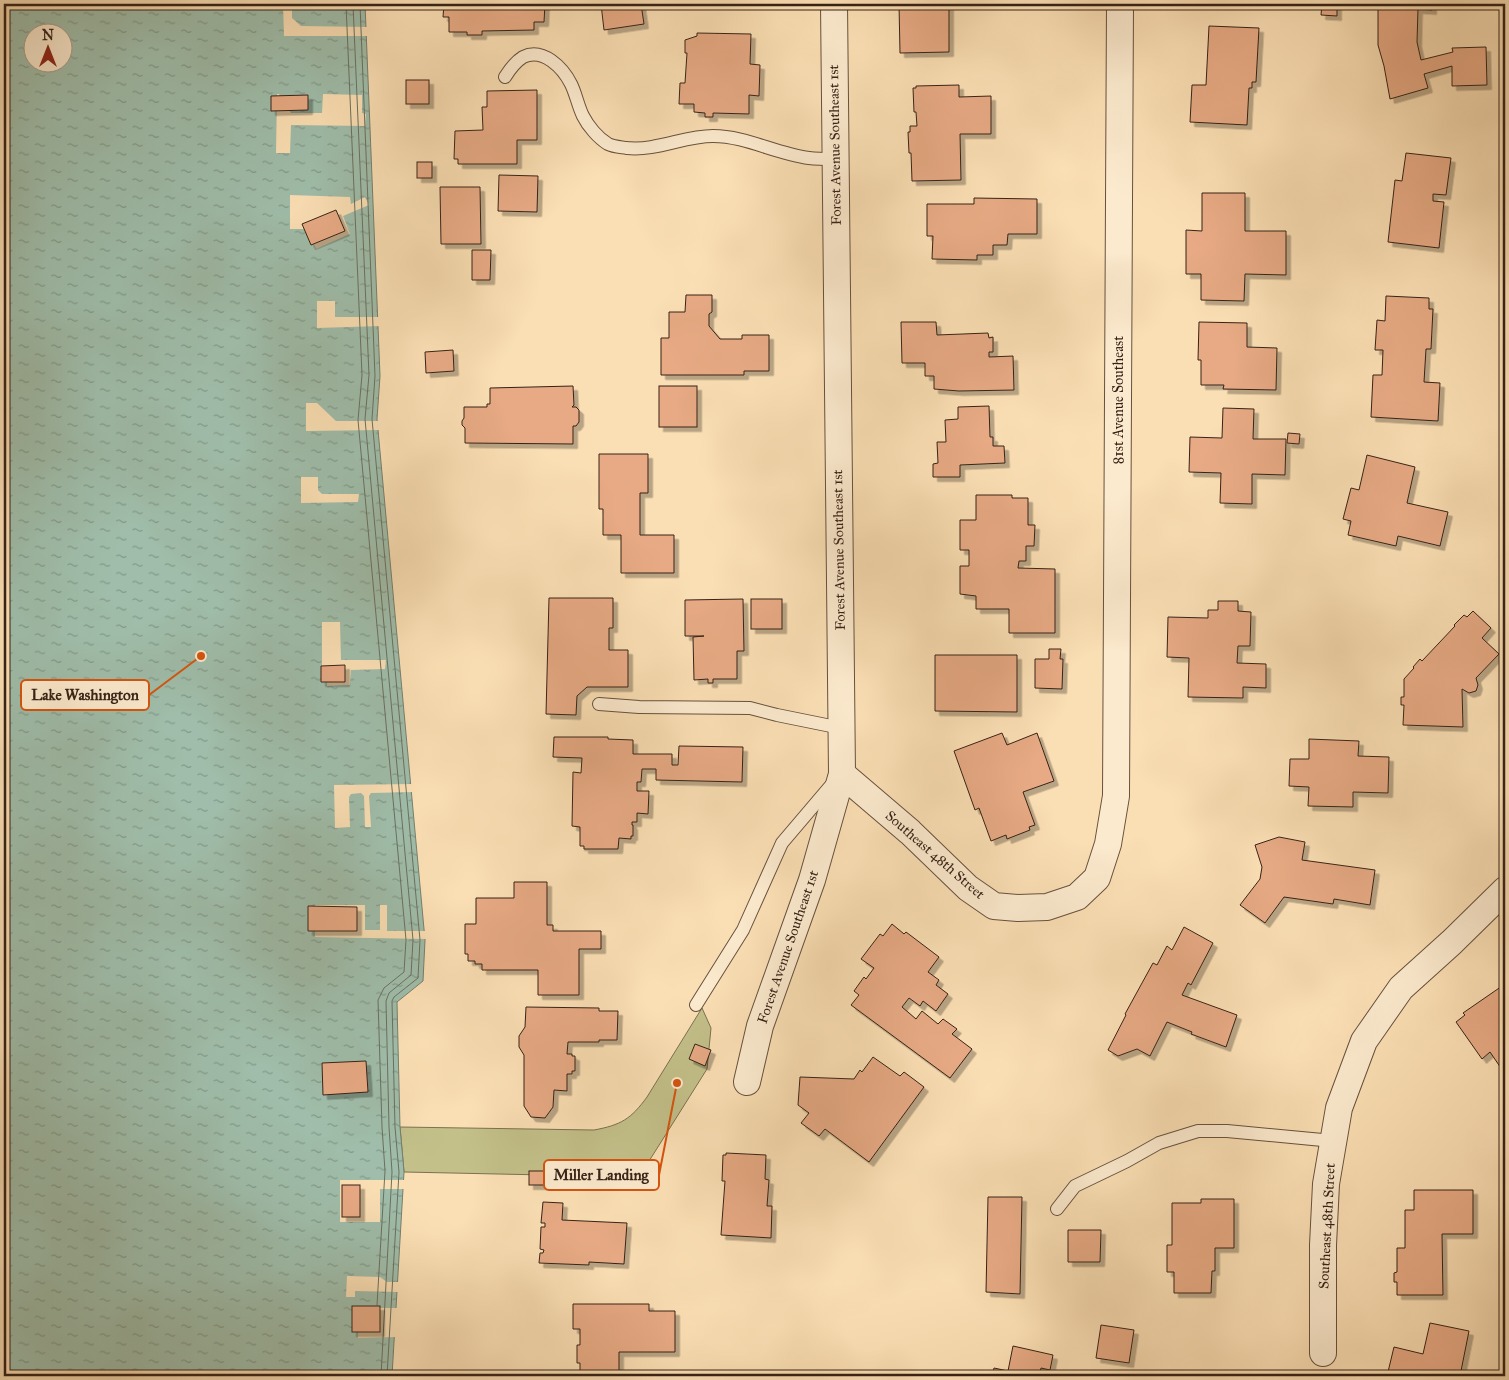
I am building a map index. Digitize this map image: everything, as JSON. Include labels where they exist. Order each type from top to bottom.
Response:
[{"type":"street","name":"Forest Avenue Southeast 1st","points":[[747,1082],[760,1026],[812,880],[842,774],[834,4]]},
{"type":"street","name":"81st Avenue Southeast","points":[[1116,796],[1120,4]]},
{"type":"street","name":"Southeast 48th Street","points":[[842,774],[910,832],[968,888],[994,906],[1018,908],[1046,907],[1076,897],[1097,878],[1108,844],[1116,796]]},
{"type":"street","name":"Southeast 48th Street","points":[[1323,1353],[1323,1245],[1326,1184],[1339,1108],[1364,1041],[1401,988],[1505,890]]},
{"type":"lane","points":[[506,77],[512,66],[525,56],[545,56],[564,73],[571,84],[583,116],[592,129],[610,145],[651,148],[714,136],[753,143],[808,158],[835,159]]},
{"type":"lane","points":[[598,704],[639,707],[750,708],[841,728]]},
{"type":"lane","points":[[696,1005],[744,930],[782,843],[842,774]]},
{"type":"lane","points":[[1057,1209],[1075,1186],[1159,1143],[1198,1131],[1244,1132],[1333,1141]]},
{"type":"shaded area","points":[[702,1008],[711,1028],[707,1069],[639,1177],[404,1172],[400,1127],[594,1130],[625,1120],[636,1111],[647,1097]]},
{"type":"water","points":[[4,4],[365,4],[380,376],[377,419],[425,940],[423,981],[397,1002],[400,1127],[404,1172],[392,1376],[4,1376]]},
{"type":"pier","points":[[283,4],[292,4],[292,18],[301,26],[368,27],[368,36],[284,36]]},
{"type":"pier","points":[[277,94],[279,94],[291,113],[322,113],[323,94],[362,95],[362,113],[366,114],[365,126],[291,125],[290,153],[276,153]]},
{"type":"pier","points":[[290,195],[350,197],[351,204],[365,197],[369,205],[343,216],[350,234],[316,249],[307,229],[290,229]]},
{"type":"pier","points":[[317,301],[335,301],[335,317],[380,317],[381,326],[317,328]]},
{"type":"pier","points":[[306,403],[317,403],[336,421],[379,421],[380,430],[306,431]]},
{"type":"pier","points":[[301,477],[318,477],[318,490],[322,494],[359,494],[358,502],[301,503]]},
{"type":"pier","points":[[322,622],[340,622],[341,660],[386,660],[385,669],[351,670],[350,685],[327,686],[326,671],[322,670]]},
{"type":"pier","points":[[413,784],[414,792],[371,793],[369,796],[371,827],[365,827],[364,796],[361,793],[351,794],[349,797],[350,827],[335,828],[334,785]]},
{"type":"pier","points":[[315,905],[365,905],[365,930],[380,930],[380,905],[387,905],[387,931],[426,931],[427,939],[315,937]]},
{"type":"pier","points":[[340,1180],[405,1180],[404,1189],[380,1189],[380,1222],[340,1222]]},
{"type":"pier","points":[[347,1276],[380,1277],[387,1282],[400,1282],[399,1292],[355,1291],[355,1297],[346,1297]]},
{"type":"pier","points":[[357,1308],[398,1308],[397,1337],[358,1338]]},
{"type":"building","points":[[444,4],[545,4],[544,22],[534,22],[534,30],[482,31],[482,35],[467,35],[467,32],[449,32],[449,17],[443,17]]},
{"type":"building","points":[[601,4],[641,4],[644,24],[604,30]]},
{"type":"building","points":[[899,4],[949,4],[949,52],[900,53]]},
{"type":"building","points":[[1322,4],[1337,4],[1337,16],[1321,15]]},
{"type":"building","points":[[1378,4],[1432,4],[1432,10],[1418,9],[1417,42],[1421,60],[1453,52],[1452,48],[1486,47],[1487,85],[1452,86],[1452,66],[1424,74],[1428,88],[1390,99],[1378,45]]},
{"type":"building","points":[[1209,26],[1259,28],[1256,82],[1252,82],[1252,88],[1249,88],[1247,125],[1190,122],[1192,85],[1206,85]]},
{"type":"building","points":[[697,33],[751,34],[750,64],[760,65],[759,96],[749,95],[749,114],[713,113],[713,117],[705,117],[705,113],[694,112],[694,104],[679,104],[680,83],[685,83],[687,53],[685,53],[685,40],[697,36]]},
{"type":"building","points":[[406,80],[429,80],[429,104],[406,104]]},
{"type":"building","points":[[959,85],[959,97],[991,96],[991,134],[960,134],[961,180],[912,181],[908,132],[910,132],[910,126],[917,126],[916,112],[914,112],[913,88],[916,88],[916,86]]},
{"type":"building","points":[[537,90],[537,140],[517,140],[517,164],[458,164],[458,159],[454,159],[455,131],[483,130],[482,107],[487,107],[487,91]]},
{"type":"building","points":[[308,95],[308,110],[271,111],[271,96]]},
{"type":"building","points":[[1406,153],[1451,158],[1446,195],[1433,194],[1433,201],[1444,202],[1439,248],[1388,242],[1395,180],[1402,181]]},
{"type":"building","points":[[417,162],[432,162],[432,178],[417,178]]},
{"type":"building","points":[[499,175],[538,176],[537,212],[498,211]]},
{"type":"building","points":[[440,187],[480,187],[481,244],[441,244]]},
{"type":"building","points":[[1202,193],[1245,193],[1245,231],[1286,231],[1286,275],[1245,274],[1244,301],[1201,300],[1201,274],[1186,274],[1186,230],[1202,231]]},
{"type":"building","points":[[974,198],[1037,199],[1037,234],[1008,234],[1007,245],[993,245],[993,255],[977,255],[977,260],[932,259],[933,236],[927,236],[927,204],[974,204]]},
{"type":"building","points":[[336,210],[345,231],[311,245],[302,224]]},
{"type":"building","points":[[472,250],[491,250],[490,280],[472,280]]},
{"type":"building","points":[[686,295],[712,295],[712,312],[709,314],[709,326],[720,339],[742,339],[742,335],[769,335],[769,371],[744,371],[744,375],[661,375],[661,338],[669,338],[669,312],[685,312]]},
{"type":"building","points":[[1386,296],[1429,298],[1429,309],[1433,309],[1431,349],[1426,349],[1424,382],[1440,383],[1438,421],[1371,417],[1373,375],[1382,375],[1383,350],[1375,350],[1377,320],[1385,321]]},
{"type":"building","points":[[901,322],[936,322],[937,335],[988,333],[989,338],[993,337],[993,352],[989,352],[989,357],[1013,356],[1014,390],[959,391],[934,389],[934,376],[925,376],[925,363],[902,363]]},
{"type":"building","points":[[1199,322],[1247,323],[1247,347],[1277,348],[1276,390],[1223,389],[1224,385],[1201,385],[1201,360],[1198,360]]},
{"type":"building","points":[[453,350],[454,371],[426,373],[425,352]]},
{"type":"building","points":[[573,386],[574,405],[572,407],[576,407],[579,410],[579,422],[576,426],[573,426],[573,444],[465,443],[465,428],[462,425],[464,407],[487,407],[487,404],[490,404],[490,388]]},
{"type":"building","points":[[659,386],[697,386],[697,427],[659,427]]},
{"type":"building","points":[[989,406],[990,437],[993,437],[993,446],[1004,446],[1005,463],[960,465],[960,477],[933,477],[933,464],[938,463],[937,442],[946,442],[945,420],[958,419],[958,407]]},
{"type":"building","points":[[1223,408],[1254,409],[1253,439],[1286,439],[1285,475],[1252,474],[1252,504],[1220,503],[1221,473],[1189,472],[1190,437],[1222,438]]},
{"type":"building","points":[[1288,433],[1300,434],[1299,444],[1287,443]]},
{"type":"building","points":[[599,454],[648,454],[648,493],[640,493],[640,535],[674,535],[674,573],[621,573],[621,535],[603,535],[603,509],[599,509]]},
{"type":"building","points":[[1367,455],[1415,467],[1407,503],[1448,512],[1440,546],[1398,536],[1396,546],[1348,535],[1351,521],[1343,519],[1351,488],[1359,490]]},
{"type":"building","points":[[976,495],[1012,495],[1012,498],[1028,498],[1028,525],[1035,525],[1034,546],[1026,546],[1026,561],[1019,561],[1018,568],[1055,569],[1055,633],[1009,633],[1009,609],[976,609],[976,596],[960,594],[960,566],[969,566],[969,550],[960,550],[960,520],[976,520]]},
{"type":"building","points":[[549,598],[613,598],[613,628],[609,628],[609,650],[628,650],[628,687],[587,687],[577,696],[576,715],[546,714]]},
{"type":"building","points":[[743,599],[744,651],[737,651],[737,679],[713,679],[713,683],[708,683],[708,679],[694,680],[693,637],[704,636],[685,636],[685,600]]},
{"type":"building","points":[[751,599],[782,599],[782,629],[751,629]]},
{"type":"building","points":[[1218,601],[1238,601],[1238,611],[1251,612],[1250,646],[1238,646],[1237,663],[1266,664],[1266,688],[1243,687],[1243,698],[1188,697],[1189,658],[1167,657],[1168,617],[1208,618],[1208,610],[1218,610]]},
{"type":"building","points":[[1473,611],[1491,628],[1482,638],[1499,654],[1476,678],[1478,685],[1476,691],[1469,693],[1462,689],[1463,727],[1403,725],[1404,705],[1401,705],[1401,697],[1404,697],[1404,679],[1420,659],[1422,661],[1464,615],[1467,617]]},
{"type":"building","points":[[1049,649],[1061,649],[1060,659],[1063,659],[1062,689],[1035,688],[1035,659],[1049,659]]},
{"type":"building","points":[[935,655],[1017,655],[1017,712],[935,711]]},
{"type":"building","points":[[345,665],[345,682],[321,682],[321,666]]},
{"type":"building","points":[[1002,733],[1007,745],[1037,733],[1054,781],[1023,792],[1035,825],[1029,827],[1030,830],[1007,839],[1006,835],[991,841],[979,808],[975,810],[954,751]]},
{"type":"building","points":[[554,737],[608,737],[608,739],[633,740],[633,754],[672,754],[672,765],[678,765],[679,746],[743,747],[742,782],[656,780],[656,769],[642,769],[641,782],[637,782],[637,791],[649,791],[648,814],[637,813],[637,822],[632,822],[633,836],[631,836],[631,839],[619,838],[618,849],[584,849],[584,846],[580,846],[580,827],[572,826],[573,772],[581,773],[582,758],[553,757]]},
{"type":"building","points":[[1309,739],[1359,741],[1358,756],[1389,757],[1388,793],[1353,792],[1353,807],[1308,806],[1309,787],[1289,786],[1290,759],[1309,759]]},
{"type":"building","points":[[1279,837],[1305,842],[1302,860],[1375,870],[1370,905],[1334,899],[1333,904],[1284,897],[1265,923],[1240,905],[1260,879],[1262,867],[1255,845]]},
{"type":"building","points":[[514,882],[547,882],[547,925],[553,925],[553,931],[601,931],[601,949],[579,949],[579,995],[538,995],[538,970],[482,970],[482,964],[468,961],[468,954],[465,954],[465,924],[476,924],[476,898],[514,898]]},
{"type":"building","points":[[308,906],[357,907],[357,931],[308,931]]},
{"type":"building","points":[[892,924],[939,957],[928,972],[939,980],[936,985],[948,994],[936,1011],[923,1001],[920,1006],[909,998],[902,1007],[916,1019],[922,1011],[938,1024],[943,1019],[957,1029],[952,1034],[972,1049],[950,1078],[851,1005],[859,995],[854,991],[864,977],[866,979],[874,968],[861,959],[880,934],[883,936]]},
{"type":"building","points":[[1184,927],[1213,943],[1191,985],[1188,983],[1182,995],[1237,1015],[1226,1047],[1191,1034],[1192,1032],[1167,1022],[1150,1056],[1137,1049],[1118,1056],[1108,1050],[1125,1014],[1153,963],[1157,965],[1167,946],[1172,950]]},
{"type":"building","points":[[1505,984],[1505,1074],[1490,1052],[1482,1059],[1456,1022],[1465,1015],[1463,1013]]},
{"type":"building","points":[[526,1007],[599,1008],[599,1011],[618,1011],[617,1040],[568,1042],[567,1054],[575,1056],[575,1071],[572,1071],[572,1074],[567,1074],[567,1091],[554,1090],[553,1107],[545,1118],[531,1117],[524,1106],[524,1055],[519,1047],[519,1036],[525,1027]]},
{"type":"building","points":[[695,1044],[711,1050],[705,1066],[689,1059]]},
{"type":"building","points":[[873,1057],[900,1076],[904,1072],[924,1087],[869,1162],[825,1129],[819,1136],[801,1123],[809,1113],[798,1105],[800,1077],[854,1079]]},
{"type":"building","points":[[366,1061],[368,1092],[323,1095],[322,1063]]},
{"type":"building","points":[[726,1153],[766,1155],[765,1179],[769,1180],[767,1206],[772,1206],[771,1238],[721,1235],[725,1181],[722,1181],[723,1155],[726,1155]]},
{"type":"building","points":[[529,1171],[544,1171],[544,1185],[529,1185]]},
{"type":"building","points":[[342,1185],[360,1185],[360,1217],[342,1217]]},
{"type":"building","points":[[1414,1190],[1473,1190],[1473,1234],[1442,1234],[1443,1295],[1397,1295],[1397,1282],[1394,1282],[1394,1273],[1397,1272],[1397,1248],[1405,1248],[1405,1210],[1414,1210]]},
{"type":"building","points":[[988,1197],[1022,1197],[1020,1294],[986,1292]]},
{"type":"building","points":[[1201,1199],[1234,1199],[1234,1248],[1215,1248],[1215,1271],[1212,1271],[1211,1293],[1174,1293],[1174,1272],[1167,1272],[1167,1245],[1172,1245],[1172,1203],[1201,1203]]},
{"type":"building","points":[[543,1202],[563,1203],[562,1220],[627,1223],[624,1264],[589,1262],[589,1265],[539,1263],[540,1253],[543,1253],[544,1250],[540,1249],[541,1227],[545,1227],[545,1223],[541,1223]]},
{"type":"building","points":[[1068,1230],[1101,1230],[1100,1262],[1068,1262]]},
{"type":"building","points":[[573,1304],[649,1304],[649,1311],[675,1311],[675,1352],[619,1352],[619,1376],[580,1376],[580,1363],[577,1363],[577,1345],[580,1345],[580,1329],[573,1329]]},
{"type":"building","points":[[352,1306],[380,1306],[380,1332],[352,1332]]},
{"type":"building","points":[[1430,1323],[1469,1331],[1460,1376],[1387,1376],[1394,1347],[1423,1354]]},
{"type":"building","points":[[1101,1325],[1134,1330],[1129,1363],[1096,1358]]},
{"type":"building","points":[[1013,1346],[1053,1355],[1050,1370],[1041,1368],[1039,1376],[992,1376],[994,1368],[1008,1371]]},
{"type":"building","points":[[963,1374],[982,1376],[963,1376]]},
{"type":"place","name":"Lake Washington","points":[[201,656]]},
{"type":"place","name":"Miller Landing","points":[[677,1083]]}]
